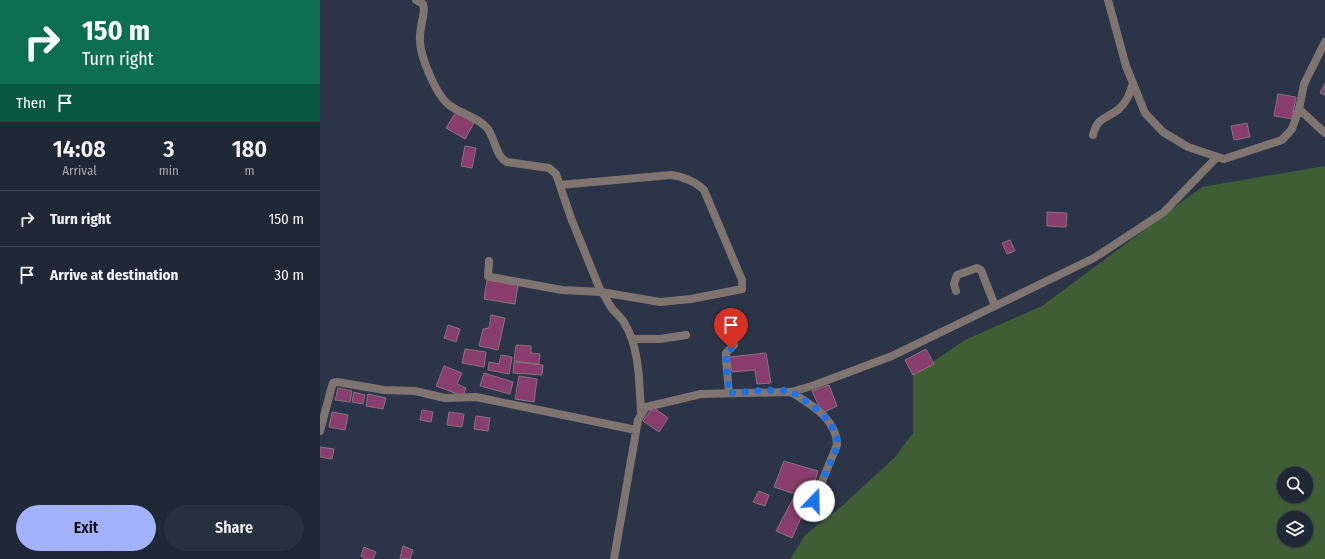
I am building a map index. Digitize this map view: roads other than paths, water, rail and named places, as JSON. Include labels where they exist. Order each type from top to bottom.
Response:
[{"type":"street","points":[[416,0],[423,4],[424,9],[420,43],[427,67],[442,99],[481,123],[492,137],[502,160],[552,170],[556,174],[601,292],[605,295],[609,306],[625,323],[632,339],[637,366],[641,412],[636,430],[614,559]]},
{"type":"street","points":[[1108,0],[1126,66],[1145,113],[1163,132],[1188,147],[1224,159],[1282,140],[1292,129],[1299,109],[1304,84],[1325,42]]},
{"type":"street","points":[[1093,135],[1097,123],[1119,108],[1128,98],[1133,83]]},
{"type":"street","points":[[1299,109],[1325,133]]},
{"type":"street","points":[[641,412],[646,407],[701,394],[791,392],[812,386],[892,356],[1094,258],[1164,212],[1217,157]]},
{"type":"street","points":[[489,261],[488,276],[491,277],[562,290],[601,292],[660,302],[691,299],[739,291],[742,286],[742,280],[724,237],[704,190],[699,184],[677,175],[671,175],[560,185]]},
{"type":"street","points":[[956,291],[954,284],[957,276],[977,268],[981,270],[995,306]]},
{"type":"street","points":[[632,339],[660,339],[686,335]]},
{"type":"street","points":[[729,393],[726,353],[734,345]]},
{"type":"street","points":[[320,431],[333,383],[337,382],[384,390],[415,392],[445,398],[476,397],[636,430]]},
{"type":"street","points":[[791,392],[824,416],[837,437],[838,445],[814,501]]}]
